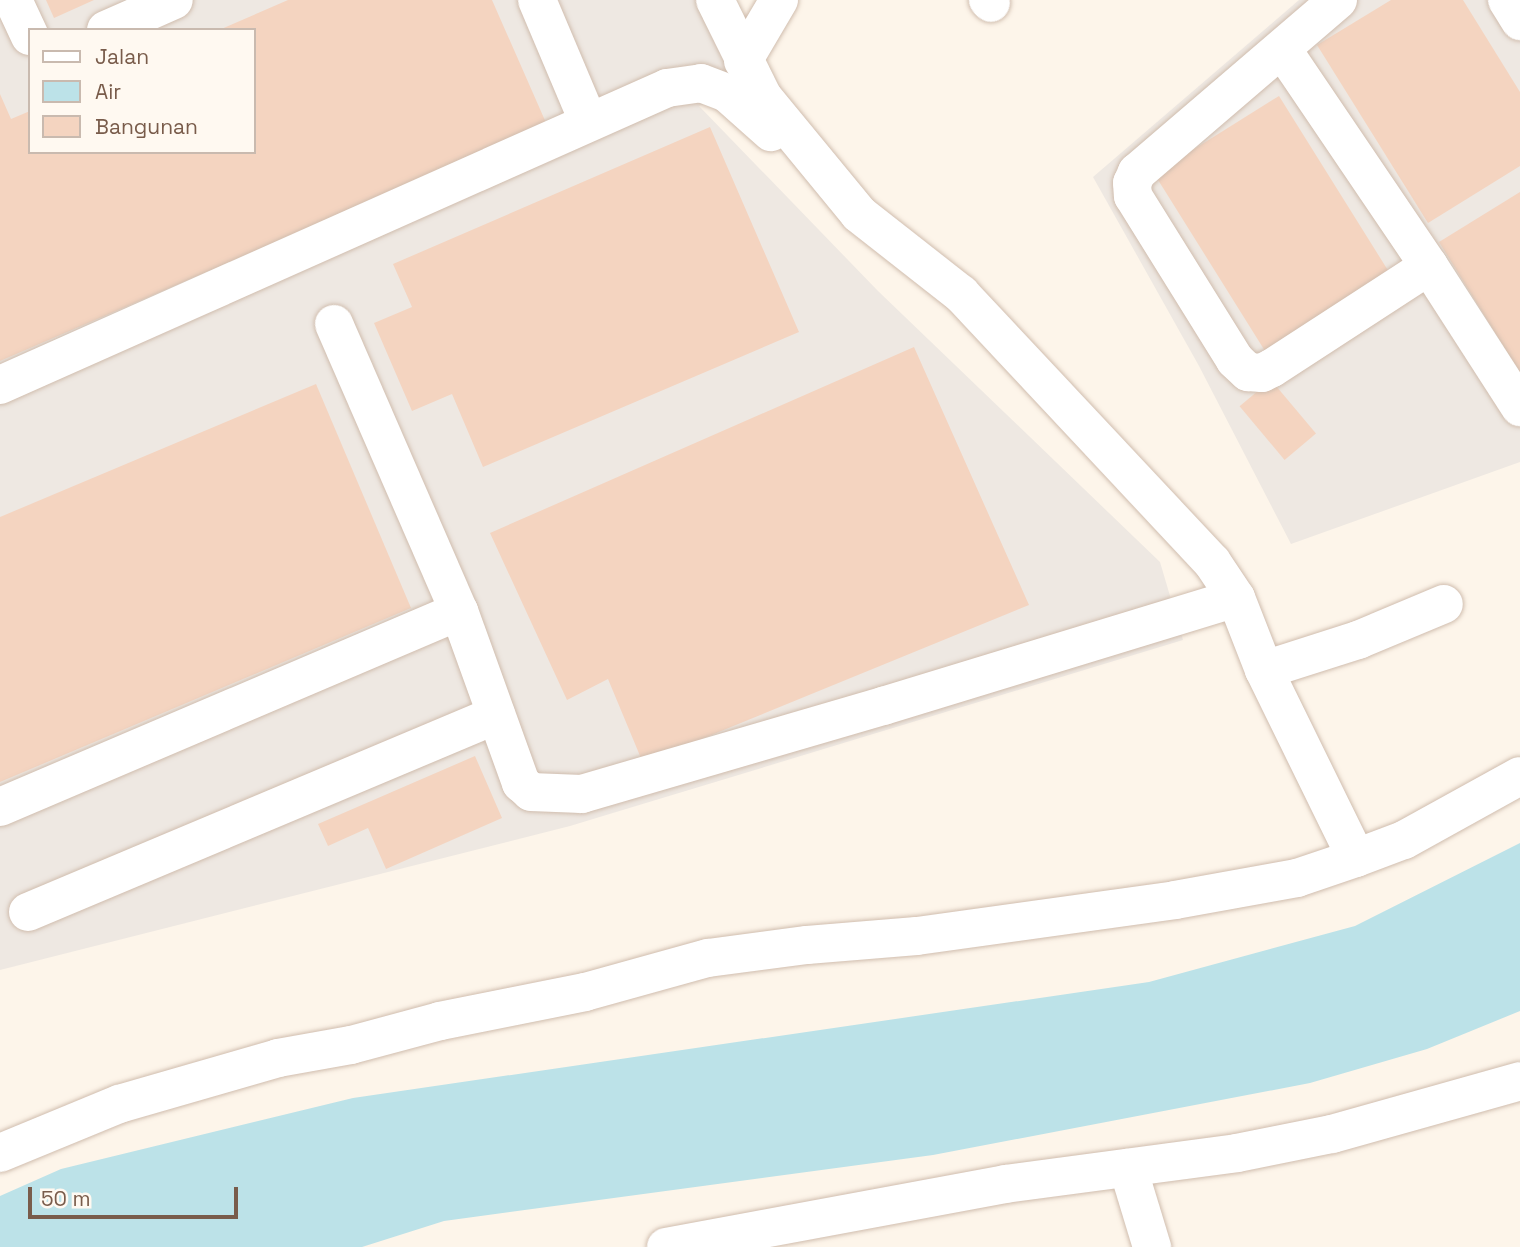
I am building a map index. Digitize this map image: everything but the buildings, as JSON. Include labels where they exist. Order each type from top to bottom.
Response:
[{"type":"street","points":[[13,0],[28,32]]},
{"type":"street","points":[[111,28],[174,0]]},
{"type":"street","points":[[537,0],[588,121]]},
{"type":"street","points":[[715,0],[763,97],[859,214],[961,294],[1212,562],[1236,598],[1264,670],[1356,858]]},
{"type":"street","points":[[743,61],[779,0]]},
{"type":"street","points":[[1338,0],[1137,173],[1132,183],[1133,196],[1235,360],[1248,372],[1262,373],[1429,266]]},
{"type":"street","points":[[1507,0],[1520,21]]},
{"type":"street","points":[[1282,49],[1429,266],[1520,407]]},
{"type":"street","points":[[0,385],[588,121],[667,88],[701,83],[727,93],[772,134],[801,174],[862,244],[1015,351]]},
{"type":"street","points":[[334,324],[459,611],[521,783],[531,792],[582,794],[883,706],[1236,598]]},
{"type":"street","points":[[1264,670],[1358,639],[1444,604]]},
{"type":"street","points":[[0,807],[459,611]]},
{"type":"street","points":[[28,912],[496,715]]},
{"type":"street","points":[[0,1153],[119,1104],[278,1058],[351,1045],[440,1021],[584,992],[708,958],[807,944],[917,936],[1175,900],[1297,878],[1404,839],[1520,776]]},
{"type":"street","points":[[666,1247],[760,1239],[1005,1184],[1237,1153],[1332,1133],[1520,1081]]},
{"type":"street","points":[[1128,1168],[1152,1247]]},
{"type":"shaded area","points":[[0,0],[696,0],[739,90],[699,106],[878,291],[1160,562],[1183,640],[570,826],[0,970]]},
{"type":"shaded area","points":[[1299,0],[1520,0],[1520,462],[1291,544],[1199,366],[1093,177]]},
{"type":"water","points":[[1520,843],[1520,1011],[1427,1049],[1310,1083],[933,1155],[444,1221],[362,1247],[0,1247],[0,1196],[61,1169],[353,1098],[1149,982],[1355,926]]}]
